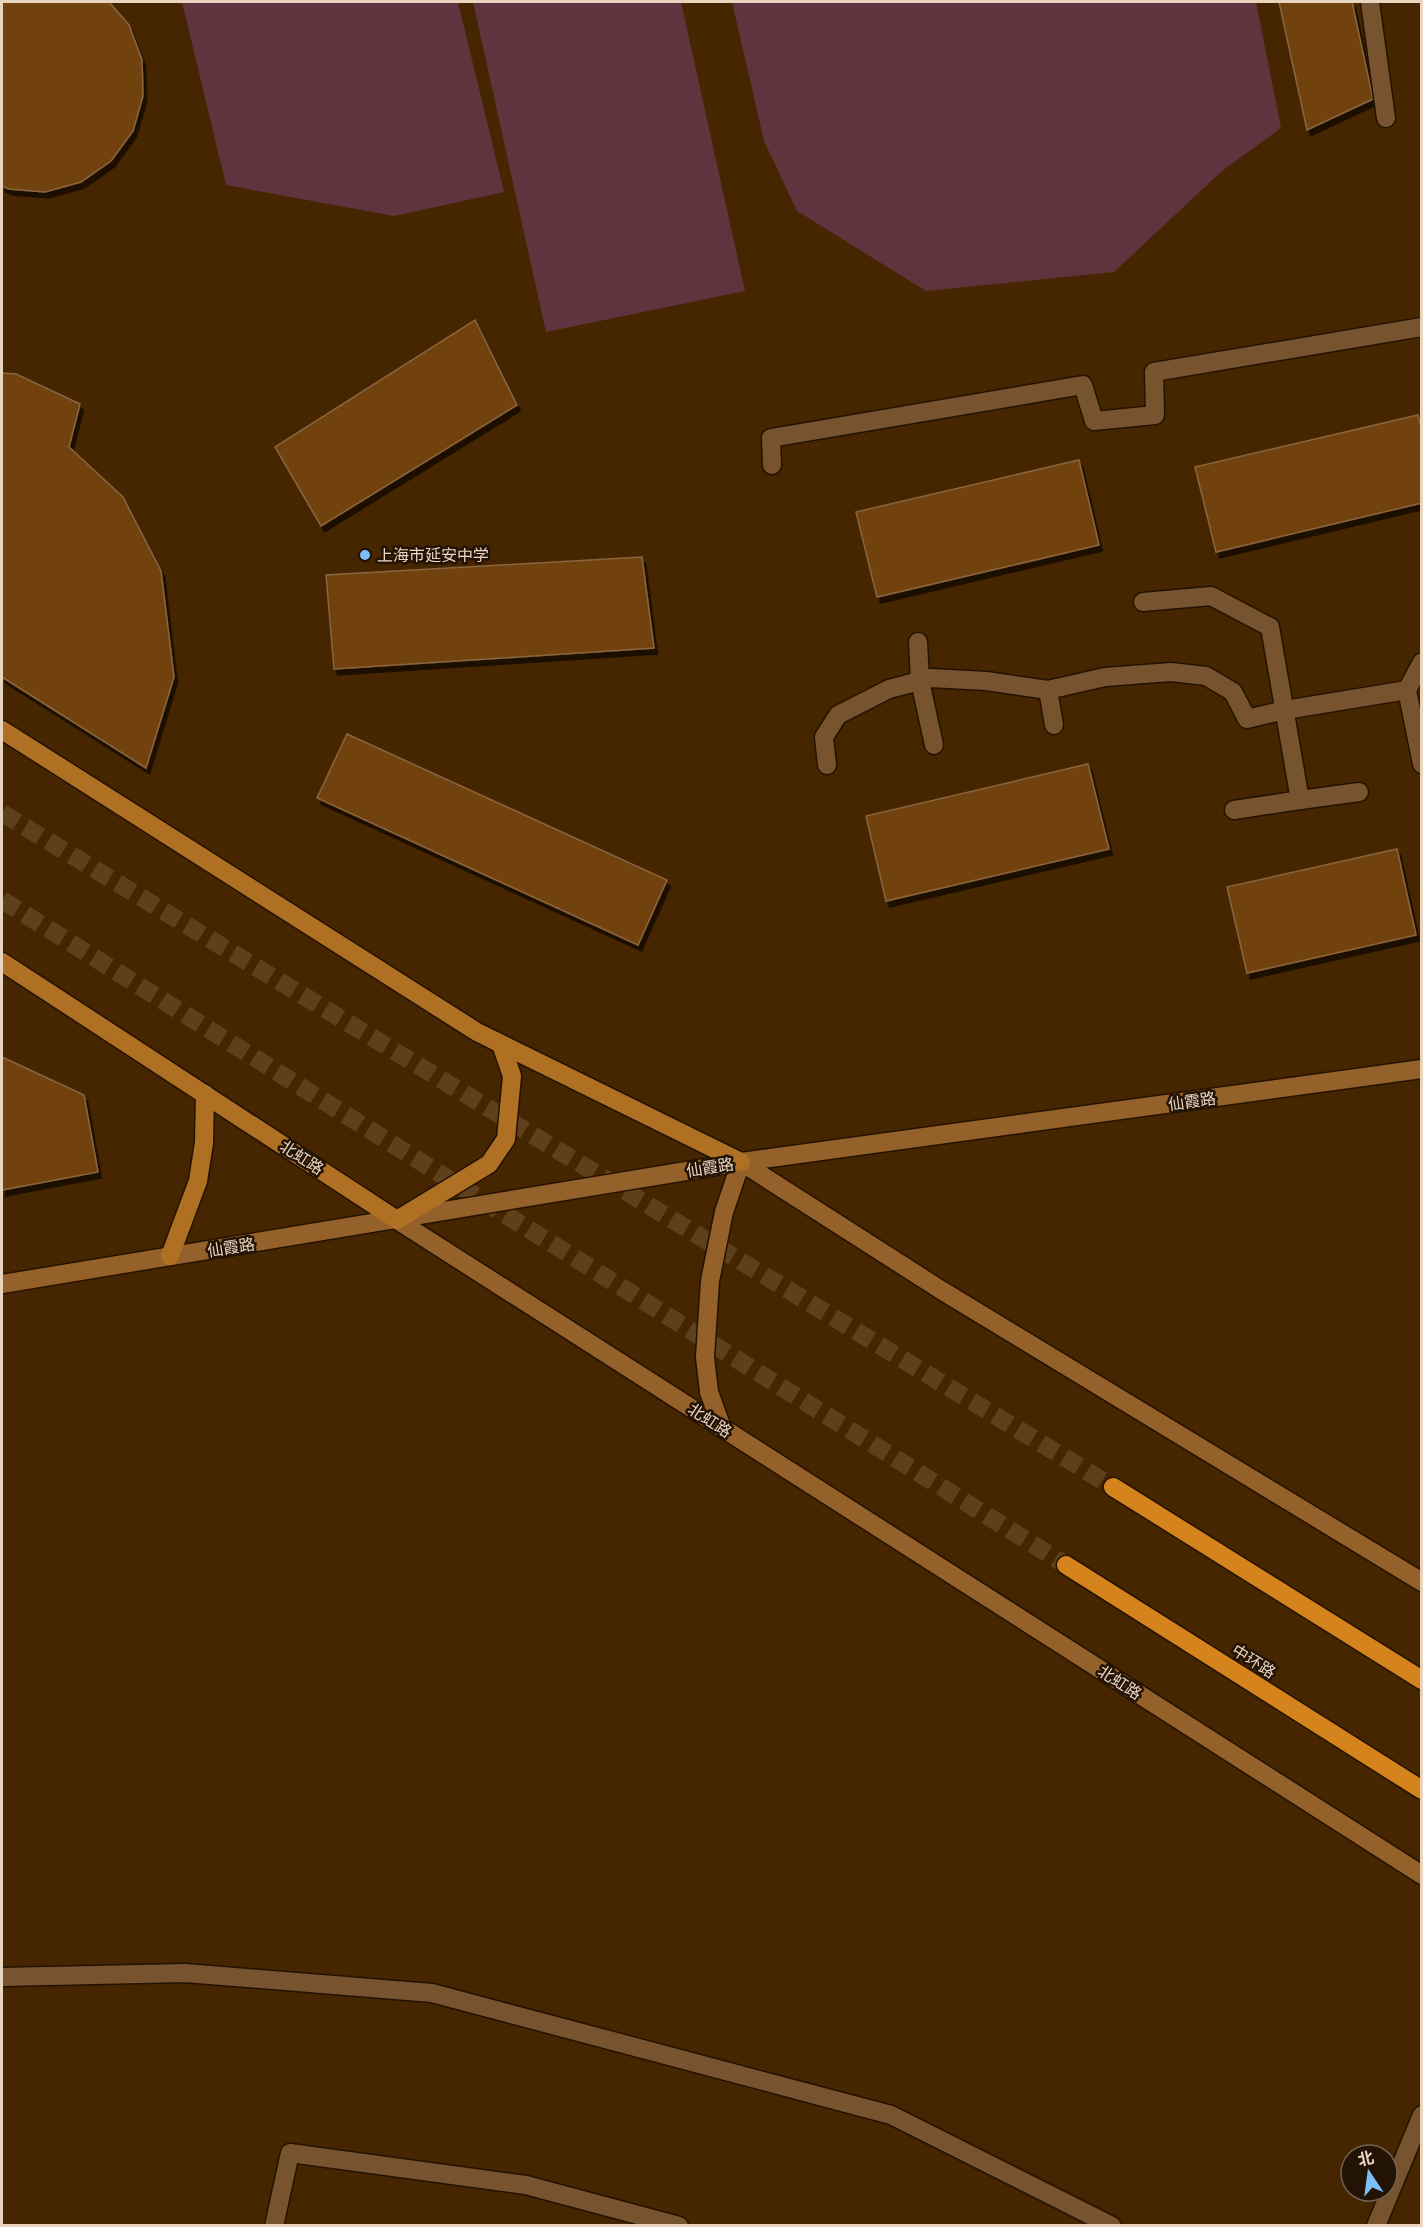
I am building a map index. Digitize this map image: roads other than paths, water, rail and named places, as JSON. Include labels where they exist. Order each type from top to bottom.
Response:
[{"type":"highway","points":[[1113,1487],[1422,1680]]},
{"type":"highway","name":"中环路","points":[[1066,1565],[1422,1790]]},
{"type":"main road","points":[[2,730],[477,1032],[741,1162]]},
{"type":"main road","name":"北虹路","points":[[2,962],[397,1220]]},
{"type":"main road","points":[[397,1220],[489,1164],[506,1139],[512,1076],[501,1044]]},
{"type":"main road","points":[[170,1256],[198,1181],[204,1143],[205,1094]]},
{"type":"street","points":[[1370,2],[1386,118]]},
{"type":"street","points":[[772,465],[771,438],[1083,385],[1094,421],[1155,415],[1154,372],[1422,327]]},
{"type":"street","points":[[1143,602],[1211,596],[1270,627],[1300,800]]},
{"type":"street","points":[[918,642],[920,681],[934,745]]},
{"type":"street","points":[[1422,662],[1407,690],[1422,764]]},
{"type":"street","points":[[827,765],[824,737],[838,715],[889,689],[931,678],[986,681],[1048,690],[1105,677],[1170,672],[1206,676],[1233,692],[1246,718],[1407,690]]},
{"type":"street","points":[[1048,690],[1054,725]]},
{"type":"street","points":[[1234,810],[1359,792]]},
{"type":"street","name":"仙霞路","points":[[2,1284],[741,1162],[1422,1069]]},
{"type":"street","points":[[722,1428],[709,1392],[705,1357],[710,1281],[724,1212],[741,1162],[941,1290],[1422,1582]]},
{"type":"street","name":"北虹路","points":[[397,1220],[1422,1875]]},
{"type":"street","points":[[2,1977],[185,1973],[432,1993],[891,2115],[1112,2226]]},
{"type":"street","points":[[1376,2226],[1422,2115]]},
{"type":"street","points":[[274,2226],[290,2153],[526,2185],[679,2226]]},
{"type":"tunnel","points":[[2,813],[1113,1487]]},
{"type":"tunnel","points":[[2,900],[1066,1565]]},
{"type":"place","name":"上海市延安中学","points":[[365,555]]}]
